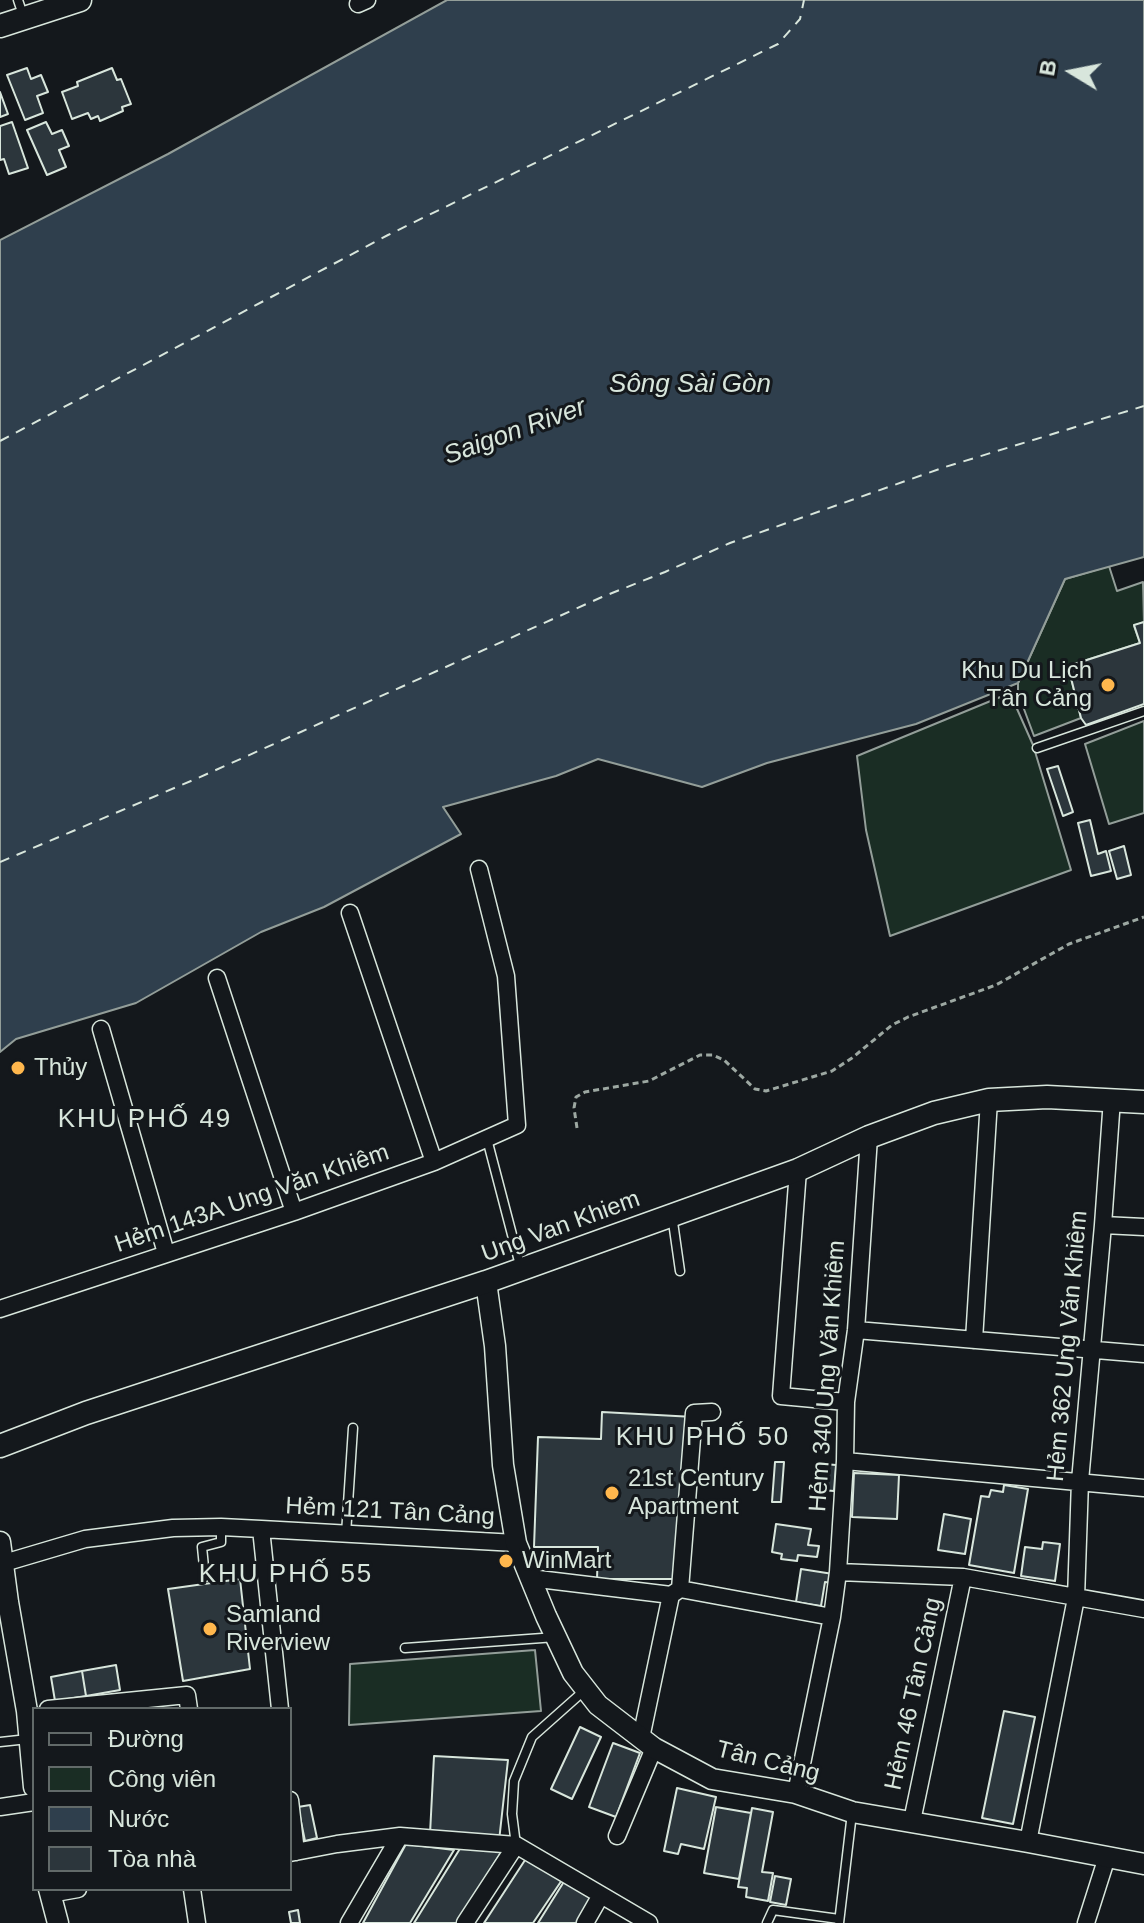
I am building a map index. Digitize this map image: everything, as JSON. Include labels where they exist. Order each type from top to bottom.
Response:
[{"type":"main road","points":[[0,26],[21,10],[80,0]]},
{"type":"main road","name":"Ung Van Khiem","points":[[0,1446],[86,1413],[486,1282],[798,1170],[869,1137],[934,1113],[989,1100],[1047,1097],[1144,1102]]},
{"type":"street","name":"Hẻm 143A Ung Văn Khiêm","points":[[0,1309],[294,1212],[434,1162],[517,1125],[506,976],[479,869]]},
{"type":"street","points":[[350,913],[434,1162]]},
{"type":"street","points":[[217,978],[294,1212]]},
{"type":"street","points":[[101,1029],[166,1253]]},
{"type":"street","name":"Hẻm 362 Ung Văn Khiêm","points":[[1028,1842],[1076,1598],[1080,1481],[1112,1099]]},
{"type":"street","points":[[974,1340],[989,1100]]},
{"type":"street","name":"Hẻm 340 Ung Văn Khiêm","points":[[796,1793],[832,1617],[838,1572],[846,1402],[856,1330],[869,1137]]},
{"type":"street","points":[[798,1170],[781,1396],[846,1402]]},
{"type":"street","points":[[1103,1225],[1144,1227]]},
{"type":"street","name":"Tân Cảng","points":[[486,1282],[495,1346],[503,1465],[516,1543],[573,1673],[598,1705],[647,1743],[712,1779],[796,1793],[852,1812],[1144,1864]]},
{"type":"street","points":[[856,1330],[1144,1354]]},
{"type":"street","points":[[617,1836],[647,1743],[676,1592],[694,1413],[712,1412]]},
{"type":"street","points":[[845,1461],[1144,1488]]},
{"type":"street","name":"Hẻm 121 Tân Cảng","points":[[4,1563],[85,1539],[173,1528],[221,1527],[516,1543]]},
{"type":"street","points":[[261,1529],[280,1707]]},
{"type":"street","points":[[0,1542],[4,1563],[4,1603],[30,1711],[32,1768]]},
{"type":"street","points":[[838,1572],[963,1577],[1144,1609]]},
{"type":"street","name":"Hẻm 46 Tân Cảng","points":[[912,1821],[963,1577]]},
{"type":"street","points":[[530,1578],[676,1592],[832,1617]]},
{"type":"street","points":[[68,1707],[187,1695],[189,1707]]},
{"type":"street","points":[[0,1807],[32,1802]]},
{"type":"street","points":[[349,1923],[400,1836]]},
{"type":"street","points":[[293,1852],[400,1836],[516,1845],[649,1923]]},
{"type":"street","points":[[465,1923],[516,1845]]},
{"type":"street","points":[[1086,1923],[1107,1857]]},
{"type":"street","points":[[49,1891],[58,1923]]},
{"type":"street","points":[[192,1891],[197,1923]]},
{"type":"street","points":[[585,1923],[601,1895]]},
{"type":"lane","points":[[1037,748],[1144,711]]},
{"type":"lane","points":[[487,1138],[521,1269]]},
{"type":"lane","points":[[672,1214],[680,1271]]},
{"type":"lane","points":[[346,1535],[353,1428]]},
{"type":"lane","points":[[205,1577],[202,1547],[221,1542],[221,1527]]},
{"type":"lane","points":[[405,1648],[556,1637]]},
{"type":"lane","points":[[516,1845],[512,1814],[514,1781],[532,1737],[586,1689]]},
{"type":"lane","points":[[0,1742],[29,1739]]},
{"type":"lane","points":[[767,1923],[773,1910],[839,1921],[852,1812]]},
{"type":"path","points":[[577,1128],[576,1097],[585,1092],[649,1081],[700,1055],[713,1055],[724,1060],[755,1089],[766,1091],[832,1071],[892,1025],[908,1017],[996,985],[1069,944],[1144,917]]},
{"type":"green space","points":[[1109,566],[1117,591],[1143,582],[1144,622],[1134,626],[1140,643],[1068,666],[1081,718],[1034,736],[1018,693],[1018,683],[1065,579]]},
{"type":"green space","points":[[1010,693],[1033,745],[1071,870],[890,936],[866,830],[857,756]]},
{"type":"green space","points":[[1144,721],[1144,813],[1109,824],[1085,744]]},
{"type":"green space","points":[[535,1650],[541,1711],[349,1725],[350,1664]]},
{"type":"water","name":"Sông Sài Gòn","points":[[447,0],[1144,0],[1144,557],[1065,579],[1018,683],[916,724],[767,763],[702,787],[598,759],[556,776],[443,807],[461,834],[324,907],[261,932],[136,1003],[16,1039],[0,1052],[0,240],[168,154]]},
{"type":"building","points":[[27,68],[31,79],[41,75],[48,92],[37,96],[43,113],[25,120],[7,75]]},
{"type":"building","points":[[112,68],[117,80],[121,79],[131,104],[100,121],[98,116],[91,119],[88,113],[72,119],[62,92],[78,86],[77,82]]},
{"type":"building","points":[[0,92],[8,114],[0,117]]},
{"type":"building","points":[[12,122],[28,168],[9,174],[4,159],[0,160],[0,126]]},
{"type":"building","points":[[46,122],[52,134],[62,130],[69,146],[59,150],[66,167],[47,175],[27,130]]},
{"type":"building","name":"Khu Du Lịch Tân Cảng","points":[[1144,622],[1144,704],[1086,725],[1081,718],[1068,666],[1140,643],[1134,625]]},
{"type":"building","points":[[1058,766],[1073,812],[1063,816],[1047,769]]},
{"type":"building","points":[[1090,820],[1098,854],[1106,851],[1111,871],[1091,876],[1078,823]]},
{"type":"building","points":[[1124,846],[1131,875],[1117,879],[1109,851]]},
{"type":"building","name":"21st Century Apartment","points":[[602,1412],[694,1417],[681,1579],[597,1579],[598,1547],[534,1547],[538,1437],[601,1439]]},
{"type":"building","points":[[775,1462],[784,1462],[781,1502],[772,1502]]},
{"type":"building","points":[[824,1464],[836,1465],[834,1491],[822,1490]]},
{"type":"building","points":[[854,1473],[899,1475],[897,1519],[852,1517]]},
{"type":"building","points":[[1004,1485],[1028,1489],[1014,1573],[969,1565],[981,1496],[989,1497],[991,1490],[1003,1492]]},
{"type":"building","points":[[944,1514],[971,1519],[965,1554],[938,1550]]},
{"type":"building","points":[[776,1524],[811,1529],[808,1545],[819,1546],[817,1557],[798,1555],[797,1561],[781,1559],[782,1554],[772,1552]]},
{"type":"building","points":[[1043,1542],[1060,1544],[1055,1581],[1021,1576],[1025,1547],[1042,1549]]},
{"type":"building","points":[[801,1569],[833,1574],[832,1583],[825,1582],[821,1606],[796,1602]]},
{"type":"building","name":"Samland Riverview","points":[[240,1579],[250,1669],[183,1681],[168,1589]]},
{"type":"building","points":[[116,1665],[120,1690],[86,1696],[82,1671]]},
{"type":"building","points":[[82,1671],[86,1696],[55,1701],[51,1677]]},
{"type":"building","points":[[1004,1711],[1035,1717],[1013,1824],[982,1818]]},
{"type":"building","points":[[580,1727],[601,1737],[572,1799],[551,1789]]},
{"type":"building","points":[[613,1743],[640,1753],[616,1817],[589,1807]]},
{"type":"building","points":[[434,1756],[508,1760],[499,1841],[430,1834]]},
{"type":"building","points":[[677,1788],[716,1797],[704,1849],[681,1844],[678,1854],[664,1851]]},
{"type":"building","points":[[310,1805],[317,1838],[305,1841],[298,1807]]},
{"type":"building","points":[[716,1807],[751,1813],[739,1879],[704,1873]]},
{"type":"building","points":[[752,1808],[773,1812],[762,1872],[773,1873],[768,1901],[746,1897],[747,1888],[738,1887]]},
{"type":"building","points":[[406,1844],[454,1850],[410,1923],[363,1923]]},
{"type":"building","points":[[461,1847],[502,1851],[457,1923],[414,1923]]},
{"type":"building","points":[[527,1857],[562,1880],[533,1923],[484,1923]]},
{"type":"building","points":[[775,1876],[791,1879],[786,1905],[770,1902]]},
{"type":"building","points":[[565,1880],[597,1900],[583,1923],[538,1923]]},
{"type":"building","points":[[298,1910],[300,1923],[291,1923],[289,1912]]},
{"type":"ferry route","points":[[0,441],[388,235],[778,44],[800,19],[804,0]]},
{"type":"ferry route","points":[[0,862],[730,543],[945,467],[1144,406]]},
{"type":"place","name":"Khu Du Lịch Tân Cảng","points":[[1108,685]]},
{"type":"place","name":"Thủy","points":[[18,1068]]},
{"type":"place","name":"21st Century Apartment","points":[[612,1493]]},
{"type":"place","name":"WinMart","points":[[506,1561]]},
{"type":"place","name":"Samland Riverview","points":[[210,1629]]},
{"type":"district","name":"KHU PHỐ 49","points":[[145,1120]]},
{"type":"district","name":"KHU PHỐ 50","points":[[703,1438]]},
{"type":"district","name":"KHU PHỐ 55","points":[[286,1575]]},
{"type":"water label","name":"Saigon River","points":[[515,432]]}]
